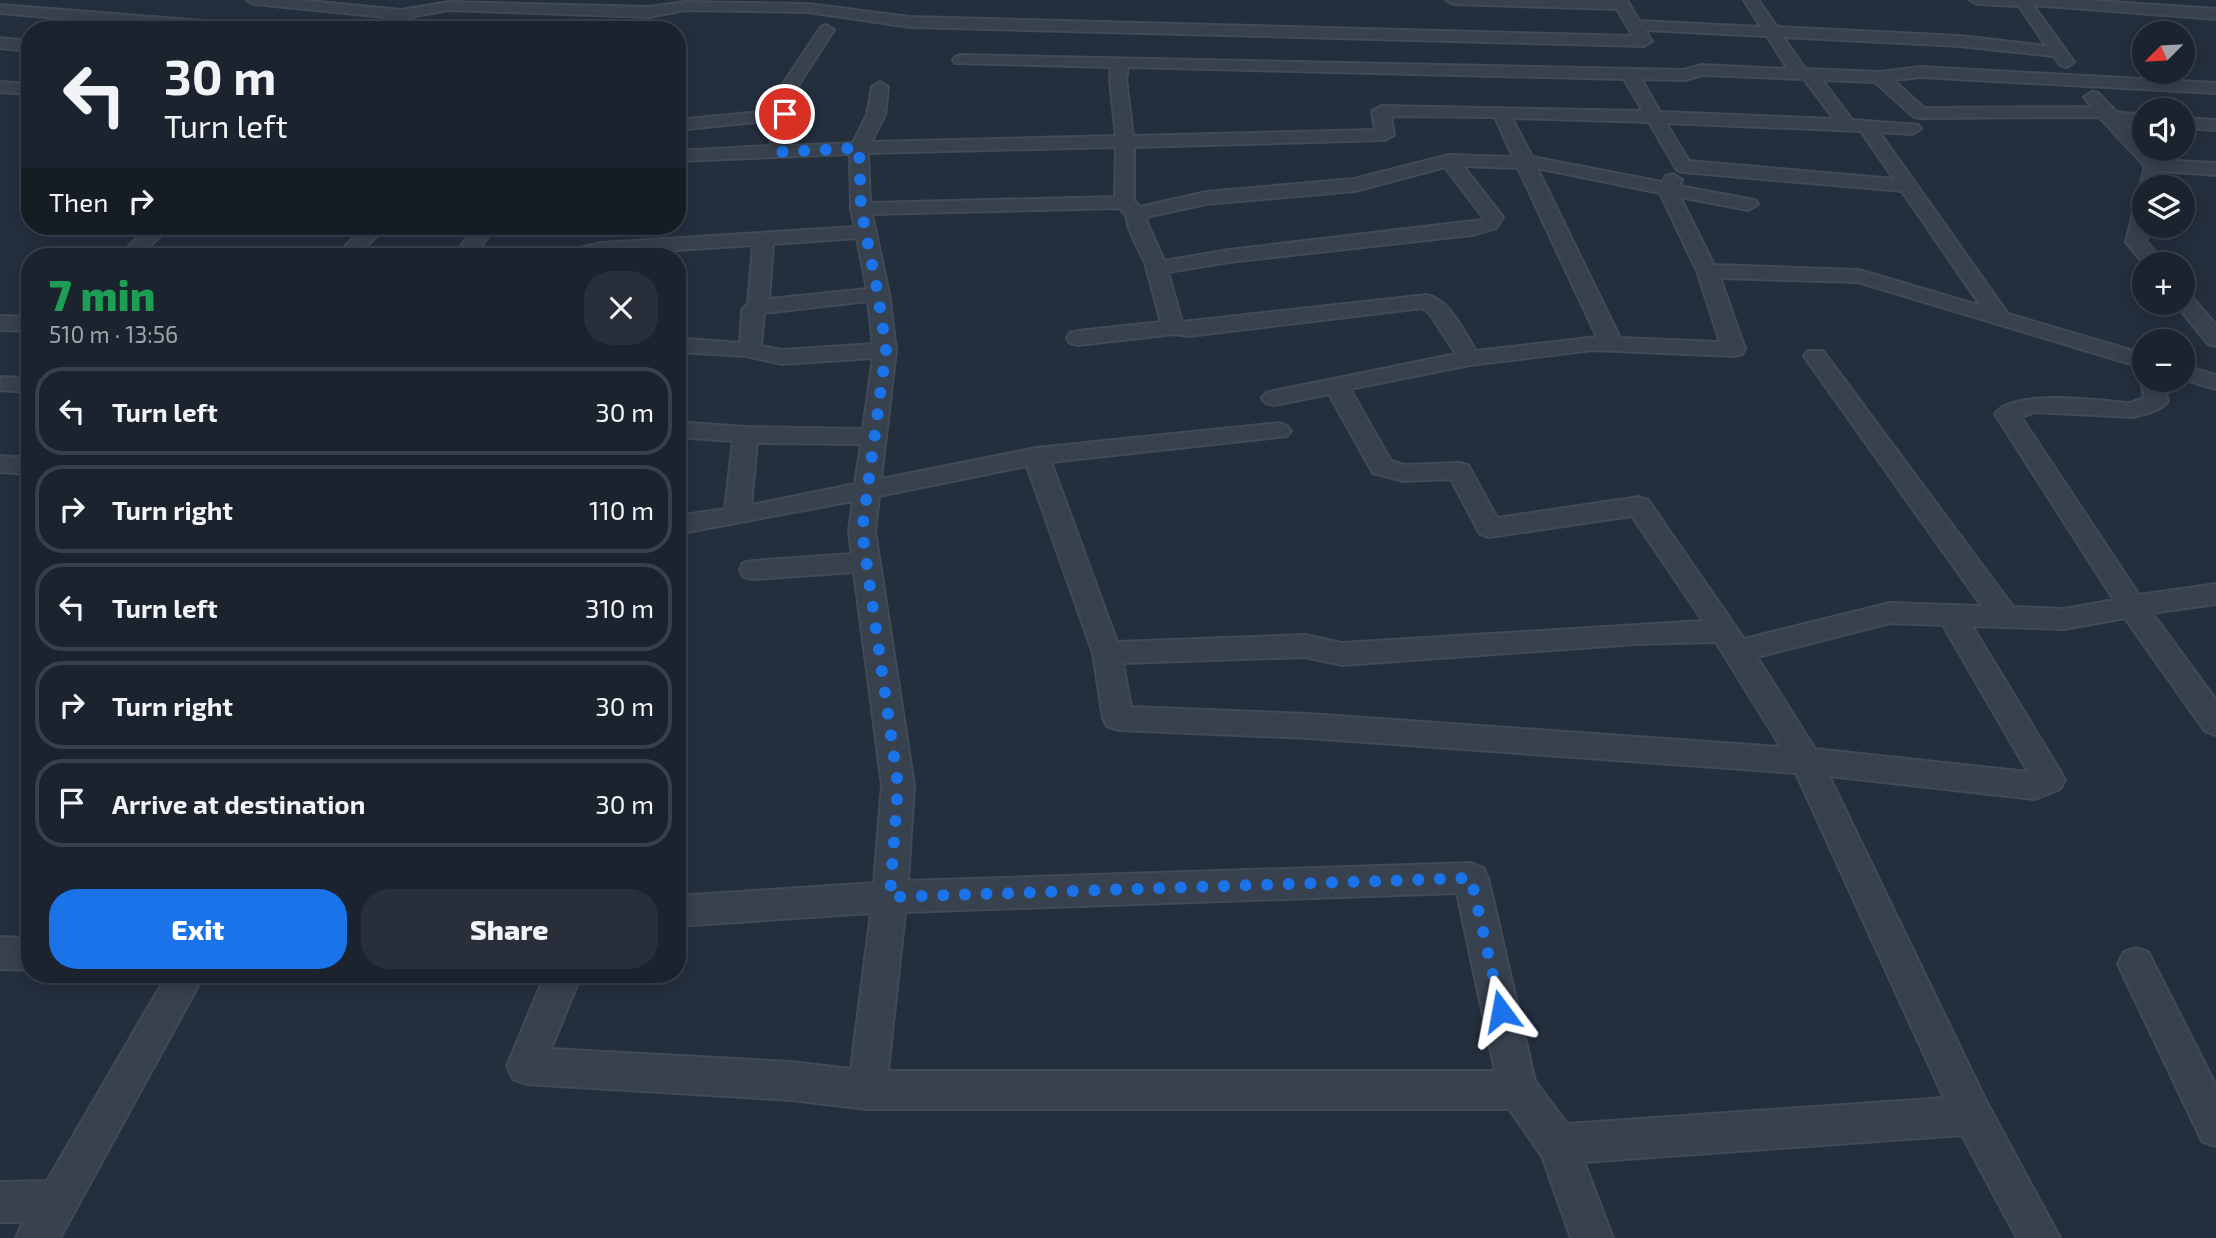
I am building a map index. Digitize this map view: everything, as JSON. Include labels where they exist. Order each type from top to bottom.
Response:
[{"type":"street","points":[[0,3],[5,0]]},
{"type":"street","points":[[254,0],[399,14]]},
{"type":"street","points":[[388,21],[399,14],[418,9],[449,6],[649,12],[685,6],[810,4],[910,22],[1644,41],[1621,3],[1454,0]]},
{"type":"street","points":[[1751,0],[1804,74],[1856,126],[1908,186],[2001,319]]},
{"type":"street","points":[[1977,0],[2216,14]]},
{"type":"street","points":[[2022,1],[2106,114],[2154,165],[2216,169]]},
{"type":"street","points":[[0,9],[146,21]]},
{"type":"street","points":[[1634,25],[1960,41],[2059,52]]},
{"type":"street","points":[[778,152],[791,84],[826,30]]},
{"type":"street","points":[[0,43],[21,45]]},
{"type":"street","points":[[961,60],[1685,75],[1701,70],[1879,77],[1922,72],[2216,88]]},
{"type":"street","points":[[1120,62],[1118,80],[1130,208],[1157,268],[1166,314],[1174,327]]},
{"type":"street","points":[[1629,73],[1683,166]]},
{"type":"street","points":[[1879,77],[1920,113],[2106,114],[2132,118]]},
{"type":"street","points":[[0,86],[21,88]]},
{"type":"street","points":[[867,1090],[890,897],[898,785],[862,531],[886,350],[863,221],[859,148],[876,115],[880,87]]},
{"type":"street","points":[[1420,168],[1385,135],[1381,111],[1654,116],[1912,129]]},
{"type":"street","points":[[1501,112],[1612,344]]},
{"type":"street","points":[[686,124],[785,114]]},
{"type":"street","points":[[2195,124],[2216,125]]},
{"type":"street","points":[[686,156],[859,148],[1385,135]]},
{"type":"street","points":[[1157,268],[1229,256],[1472,229],[1489,224],[1493,217],[1449,160]]},
{"type":"street","points":[[616,248],[764,238],[863,221],[1130,208],[1288,188],[1355,185],[1449,160],[1544,163],[1748,204]]},
{"type":"street","points":[[2152,175],[2154,165]]},
{"type":"street","points":[[1683,166],[1908,186]]},
{"type":"street","points":[[1667,189],[1683,166]]},
{"type":"street","points":[[1274,398],[1470,358],[1593,343],[1734,349],[1707,271],[1667,189]]},
{"type":"street","points":[[137,248],[151,235]]},
{"type":"street","points":[[354,248],[367,235]]},
{"type":"street","points":[[758,307],[764,238]]},
{"type":"street","points":[[1707,271],[1859,276],[2132,357]]},
{"type":"street","points":[[747,350],[752,348],[753,310],[758,307],[878,294]]},
{"type":"street","points":[[1078,338],[1174,327],[1189,329],[1427,301],[1438,310],[1470,358]]},
{"type":"street","points":[[2195,305],[2216,311]]},
{"type":"street","points":[[2195,313],[2216,339]]},
{"type":"street","points":[[0,323],[21,324]]},
{"type":"street","points":[[686,346],[747,350],[782,358],[886,350]]},
{"type":"street","points":[[1815,356],[2005,617]]},
{"type":"street","points":[[2195,376],[2216,382]]},
{"type":"street","points":[[2,384],[21,385]]},
{"type":"street","points":[[1336,385],[1382,467],[1404,474],[1459,471],[1489,528],[1639,506],[1731,641],[1806,761],[1972,1115],[2039,1238]]},
{"type":"street","points":[[2154,392],[2156,401],[2133,410],[2033,405],[2007,414],[2132,606],[2216,723]]},
{"type":"street","points":[[686,430],[746,435],[874,437]]},
{"type":"street","points":[[686,524],[737,516],[1036,456],[1279,431]]},
{"type":"street","points":[[737,516],[746,435]]},
{"type":"street","points":[[1036,456],[1107,653],[1118,718],[1309,726],[1806,761],[2035,786],[2049,780],[1951,615]]},
{"type":"street","points":[[0,464],[21,465]]},
{"type":"street","points":[[753,570],[867,562]]},
{"type":"street","points":[[1107,653],[1304,646],[1342,654],[1636,634],[1731,641],[1890,613],[2064,619],[2216,594]]},
{"type":"street","points":[[686,910],[890,897],[1471,878],[1518,1090],[1558,1144],[1592,1238]]},
{"type":"street","points":[[0,953],[21,954]]},
{"type":"street","points":[[2136,964],[2216,1128]]},
{"type":"street","points":[[37,1238],[181,983]]},
{"type":"street","points":[[560,983],[526,1066],[791,1081],[867,1090],[1518,1090]]},
{"type":"street","points":[[1558,1144],[1972,1115]]},
{"type":"street","points":[[0,1202],[58,1201]]},
{"type":"route","points":[[785,114],[778,152],[859,148],[861,209],[886,350],[862,531],[898,785],[890,897],[1471,878],[1501,1011]]}]
